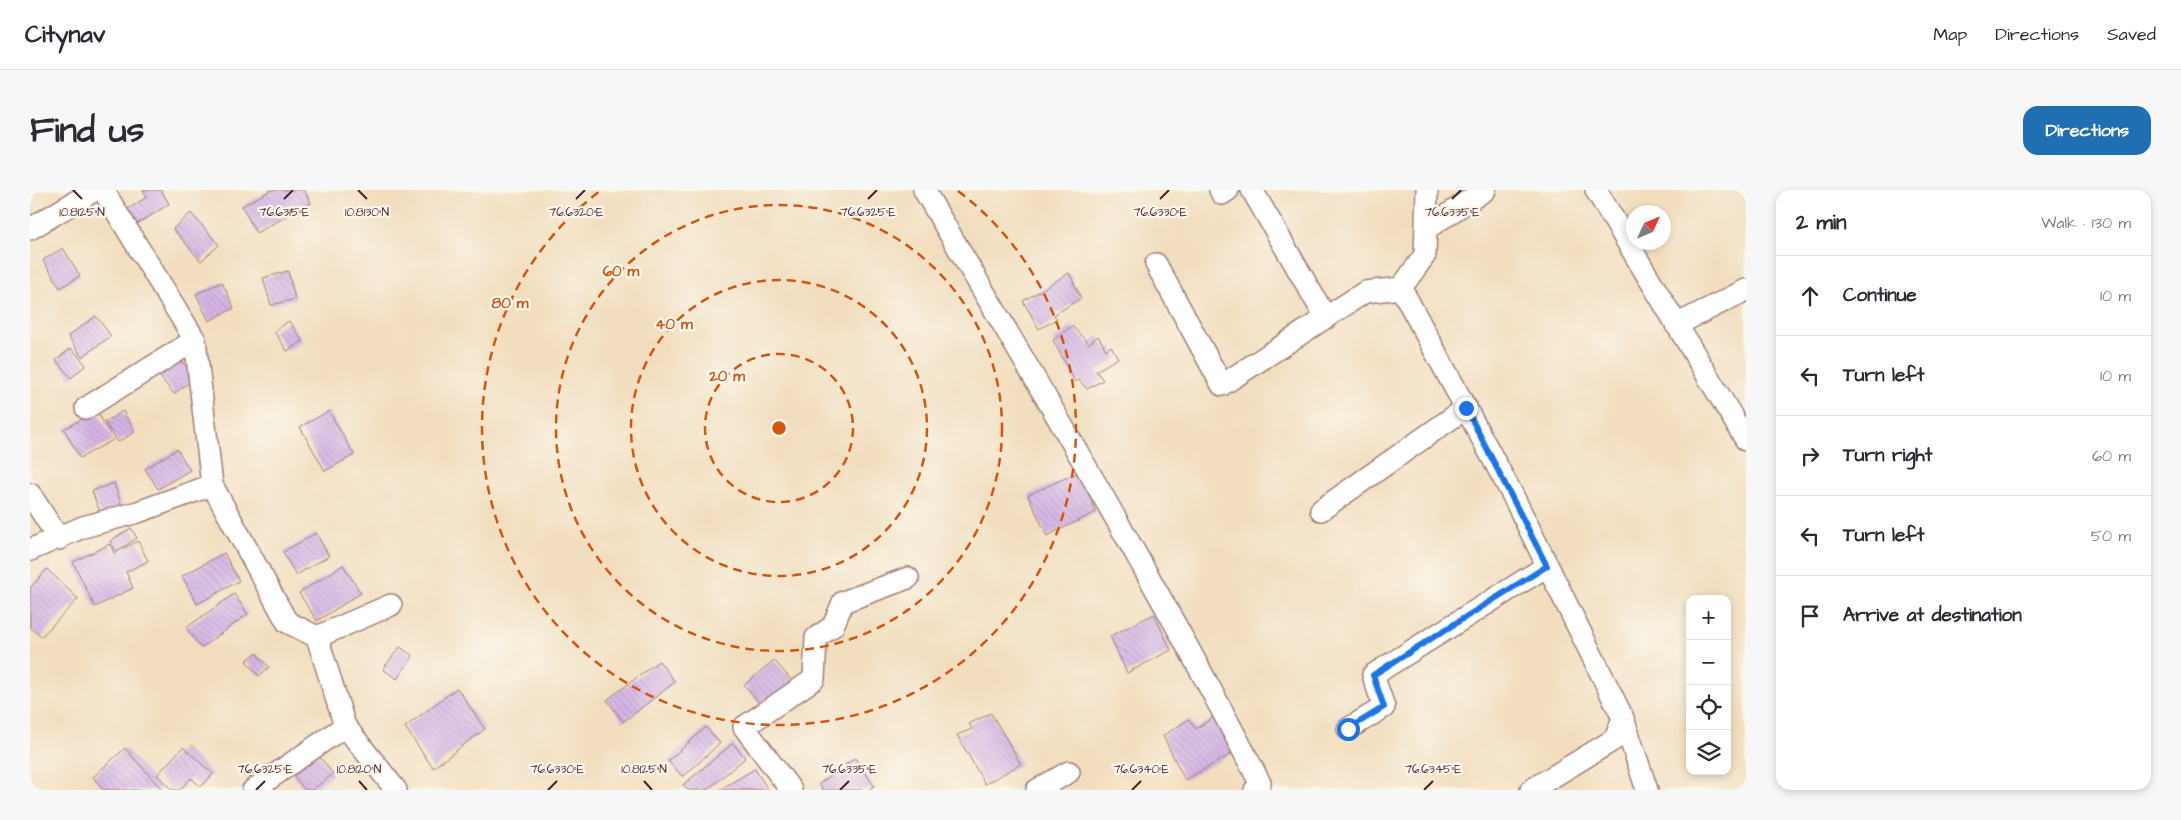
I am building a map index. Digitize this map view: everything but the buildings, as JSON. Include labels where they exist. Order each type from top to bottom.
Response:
[{"type":"street","points":[[30,229],[95,190]]},
{"type":"street","points":[[103,190],[195,340],[212,485],[287,622],[317,637],[345,726],[396,790]]},
{"type":"street","points":[[924,190],[1076,448],[1209,685],[1260,783],[1255,790]]},
{"type":"street","points":[[1220,190],[1222,194],[1228,190]]},
{"type":"street","points":[[1252,190],[1326,318]]},
{"type":"street","points":[[1156,264],[1222,385],[1365,292],[1401,288],[1425,255],[1427,190]]},
{"type":"street","points":[[1426,229],[1485,190]]},
{"type":"street","points":[[1596,190],[1745,438]]},
{"type":"street","points":[[1401,288],[1466,408],[1623,718],[1647,790]]},
{"type":"street","points":[[1676,325],[1746,290]]},
{"type":"street","points":[[86,408],[195,340]]},
{"type":"street","points":[[1321,510],[1466,408]]},
{"type":"street","points":[[30,550],[60,539],[83,527],[138,512],[212,485]]},
{"type":"street","points":[[30,494],[60,539]]},
{"type":"street","points":[[1348,729],[1384,707],[1373,675],[1547,566]]},
{"type":"street","points":[[791,790],[744,727],[814,679],[816,638],[834,626],[843,602],[908,578]]},
{"type":"street","points":[[317,637],[391,605]]},
{"type":"street","points":[[1531,790],[1615,739],[1623,718]]},
{"type":"street","points":[[253,790],[345,726]]},
{"type":"street","points":[[1037,790],[1069,772]]},
{"type":"route","points":[[1348,729],[1384,707],[1373,675],[1547,566],[1512,494],[1466,408]]}]
